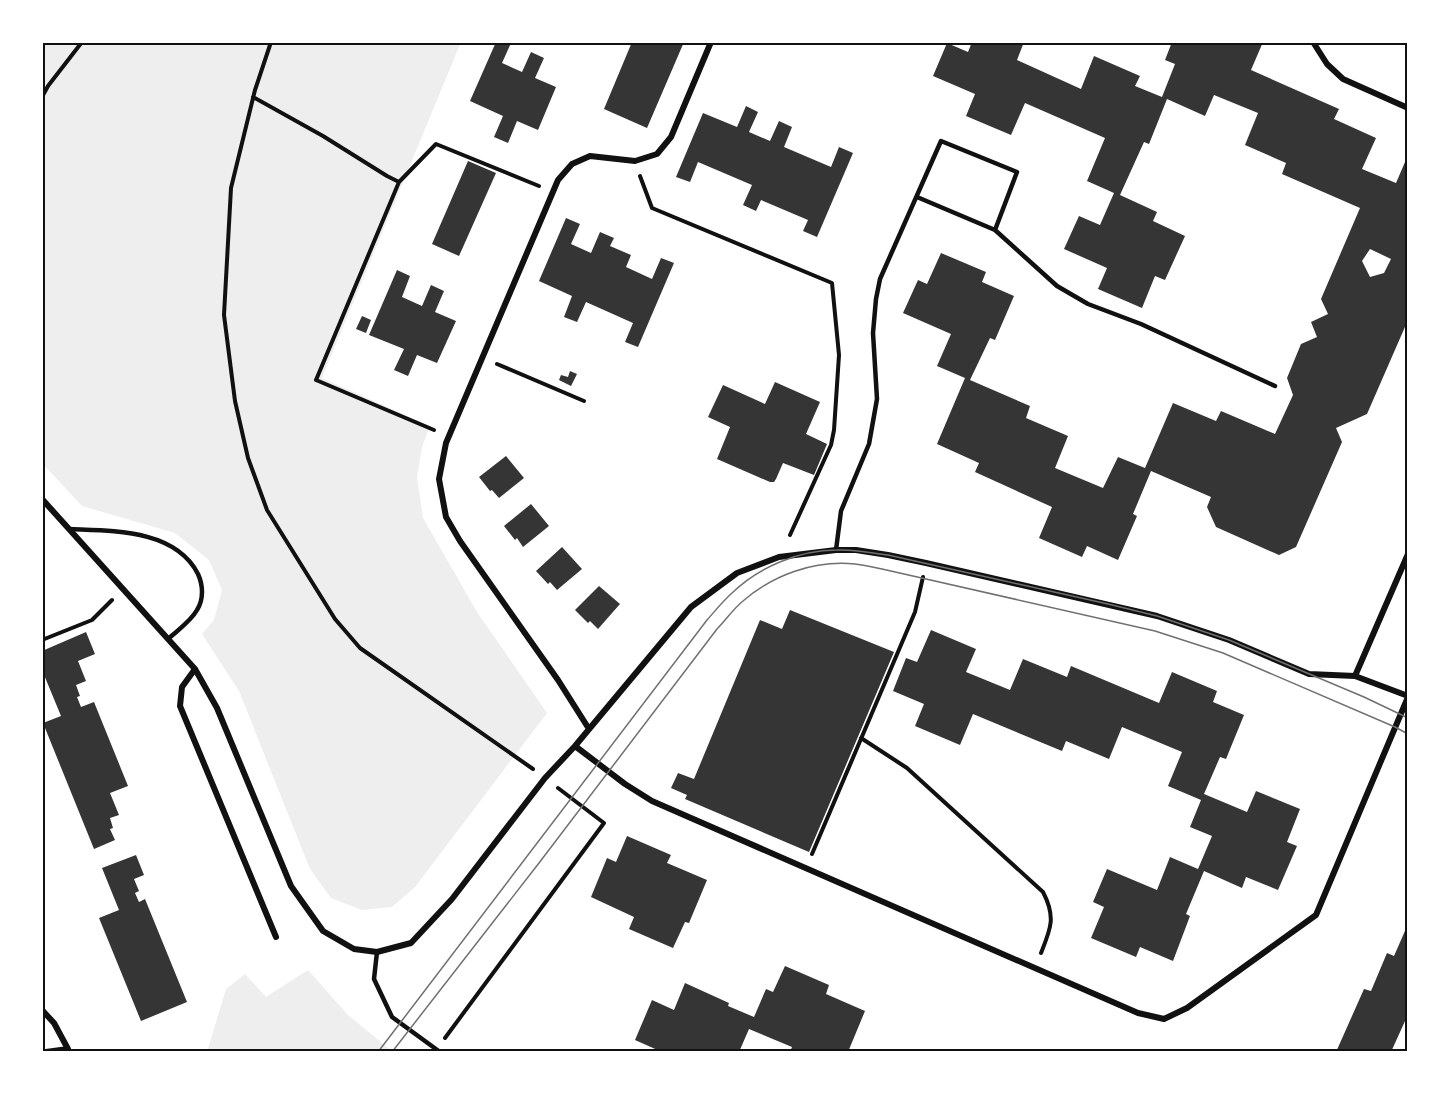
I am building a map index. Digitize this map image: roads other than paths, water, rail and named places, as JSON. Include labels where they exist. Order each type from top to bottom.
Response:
[{"type":"street","points":[[589,729],[558,680],[460,541],[446,517],[439,479],[448,436],[558,180],[572,164],[590,156],[635,161],[657,154],[670,137],[711,42]]},
{"type":"street","points":[[1313,42],[1327,64],[1343,79],[1408,108]]},
{"type":"street","points":[[42,499],[195,669],[217,708],[291,886],[323,931],[354,949],[377,952],[411,943],[452,899],[545,778],[575,746],[692,607],[737,573],[779,557],[836,550],[856,550],[926,563],[1157,616],[1229,640],[1309,674],[1355,676],[1408,696],[1316,915],[1187,1008],[1164,1019],[1138,1013],[652,801],[625,784],[575,746]]},
{"type":"street","points":[[1355,676],[1408,554]]},
{"type":"street","points":[[195,669],[182,687],[180,706],[276,937]]},
{"type":"street","points":[[42,1010],[54,1023],[68,1051],[46,1052]]},
{"type":"lane","points":[[836,550],[841,511],[869,444],[877,399],[873,333],[880,279],[941,141],[1017,172],[995,230]]},
{"type":"lane","points":[[916,197],[995,230],[1057,286],[1088,304],[1141,324],[1275,386]]},
{"type":"lane","points":[[69,529],[119,531],[143,536],[167,545],[183,555],[199,576],[203,592],[198,609],[168,639]]},
{"type":"lane","points":[[377,952],[374,979],[392,1017],[438,1051]]},
{"type":"tram line","points":[[378,1052],[707,620],[725,599],[754,575],[794,557],[808,553],[843,550],[888,555],[1157,616],[1229,640],[1408,718]]},
{"type":"tram line","points":[[392,1052],[717,629],[739,604],[755,592],[795,571],[824,564],[862,565],[1155,631],[1223,653],[1408,734]]}]
